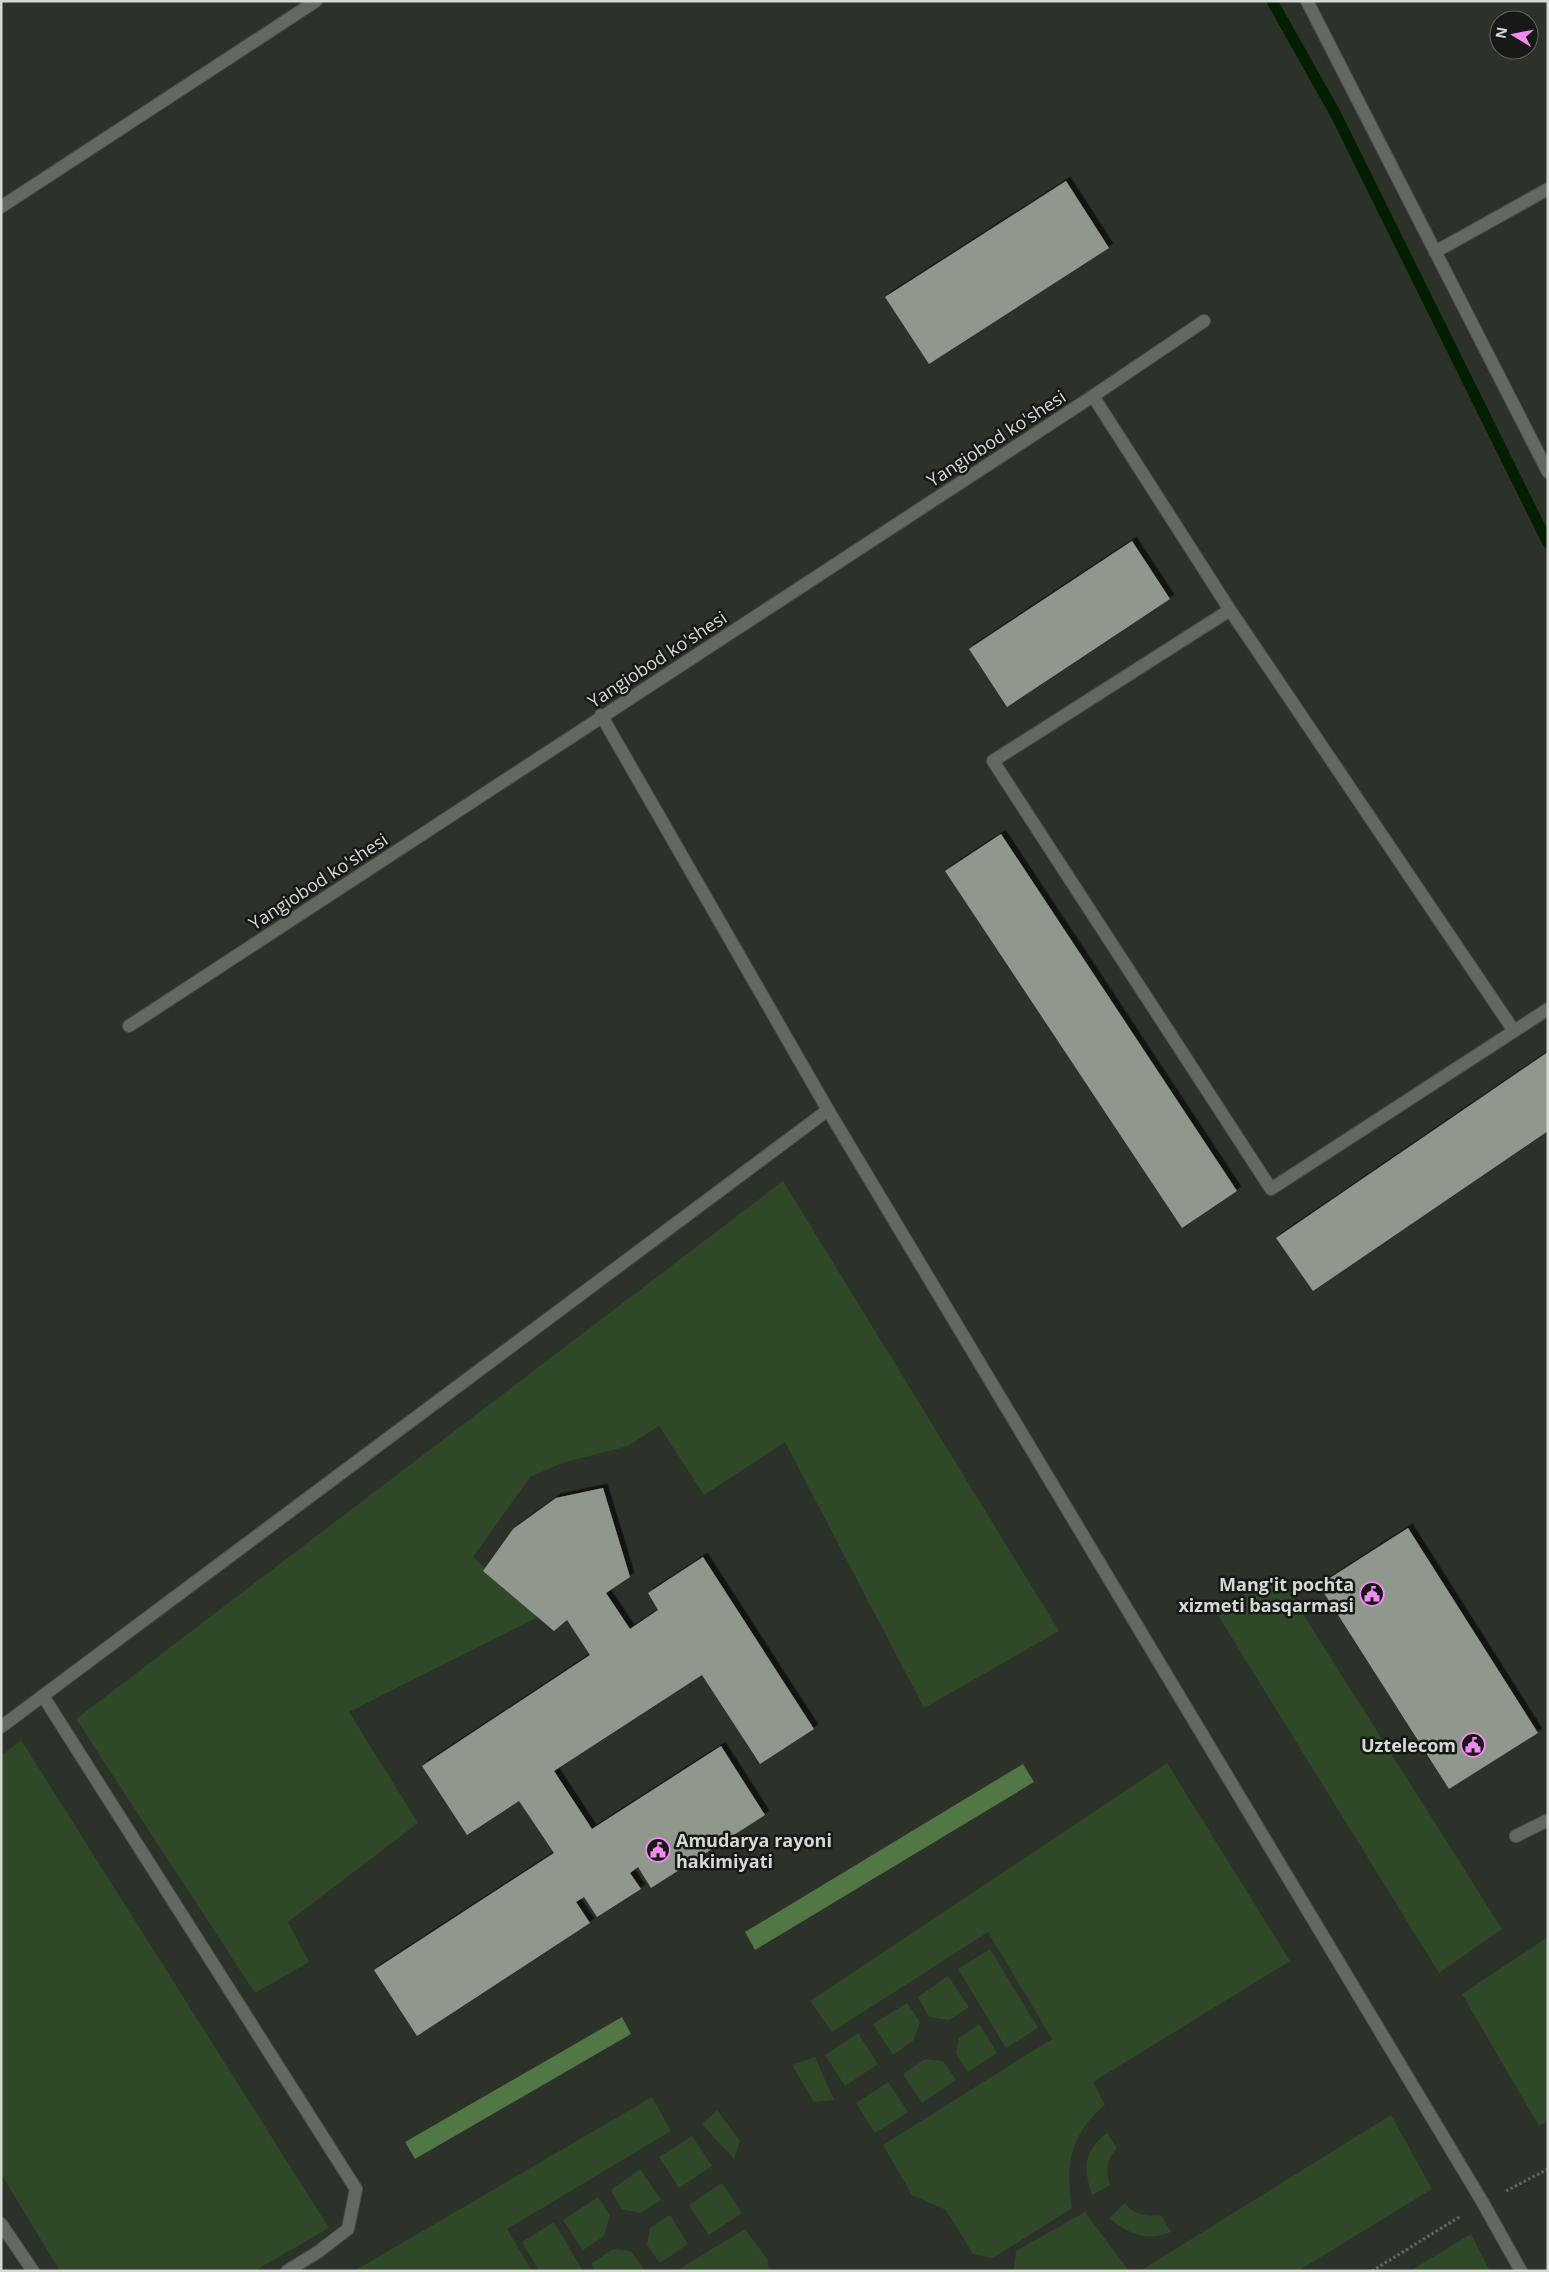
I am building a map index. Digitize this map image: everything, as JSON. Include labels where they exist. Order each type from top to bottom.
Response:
[{"type":"street","points":[[1,207],[316,1]]},
{"type":"street","points":[[1307,1],[1548,472]]},
{"type":"street","points":[[1435,252],[1548,189]]},
{"type":"street","name":"Yangiobod ko'shesi","points":[[129,1026],[601,715],[1093,396],[1204,321]]},
{"type":"street","points":[[1093,396],[1230,610],[1514,1031]]},
{"type":"street","points":[[1230,610],[993,761],[1271,1189],[1548,1009]]},
{"type":"street","points":[[601,715],[828,1110],[1483,2203],[1521,2271]]},
{"type":"street","points":[[1,1727],[828,1110]]},
{"type":"street","points":[[43,1696],[356,2189],[348,2229],[318,2252],[287,2271]]},
{"type":"street","points":[[1516,1836],[1548,1820]]},
{"type":"street","points":[[1,2224],[33,2271]]},
{"type":"green space","points":[[783,1181],[1059,1631],[924,1708],[785,1442],[704,1495],[659,1426],[628,1446],[562,1463],[530,1477],[473,1557],[538,1617],[349,1712],[418,1823],[288,1922],[309,1962],[255,1993],[76,1719]]},
{"type":"green space","points":[[1277,1573],[1502,1929],[1439,1973],[1216,1612]]},
{"type":"green space","points":[[21,1740],[329,2228],[254,2271],[60,2271],[1,2174],[1,1756]]},
{"type":"green space","points":[[1167,1763],[1290,1961],[1093,2082],[1105,2105],[1084,2127],[1073,2151],[1069,2178],[1072,2208],[993,2258],[973,2254],[946,2210],[912,2195],[883,2145],[1052,2039],[988,1932],[832,2032],[810,2001]]},
{"type":"green space","points":[[1023,1764],[1034,1782],[755,1950],[745,1932]]},
{"type":"green space","points":[[1548,1937],[1548,2121],[1539,2126],[1462,1994]]},
{"type":"green space","points":[[990,1949],[1038,2028],[1006,2048],[958,1969]]},
{"type":"green space","points":[[948,1976],[969,2007],[949,2020],[929,2017],[918,1997]]},
{"type":"green space","points":[[907,2003],[920,2022],[913,2041],[893,2055],[873,2024]]},
{"type":"green space","points":[[622,2017],[631,2034],[415,2159],[405,2142]]},
{"type":"green space","points":[[979,2024],[997,2053],[968,2072],[956,2054],[959,2038]]},
{"type":"green space","points":[[858,2033],[878,2064],[845,2086],[825,2055]]},
{"type":"green space","points":[[815,2057],[834,2100],[814,2102],[792,2065]]},
{"type":"green space","points":[[925,2059],[943,2061],[956,2080],[922,2103],[903,2074]]},
{"type":"green space","points":[[888,2082],[908,2112],[875,2133],[856,2103]]},
{"type":"green space","points":[[652,2097],[671,2131],[507,2229],[532,2271],[354,2271]]},
{"type":"green space","points":[[717,2110],[740,2141],[734,2159],[702,2124]]},
{"type":"green space","points":[[1391,2115],[1432,2189],[1298,2271],[1140,2271]]},
{"type":"green space","points":[[1107,2133],[1117,2148],[1108,2165],[1110,2185],[1092,2195],[1087,2176],[1087,2161],[1093,2147]]},
{"type":"green space","points":[[692,2136],[712,2166],[679,2188],[659,2157]]},
{"type":"green space","points":[[640,2169],[661,2200],[641,2213],[621,2209],[611,2190]]},
{"type":"green space","points":[[722,2183],[742,2213],[709,2235],[689,2205]]},
{"type":"green space","points":[[598,2197],[610,2216],[604,2236],[583,2250],[563,2220]]},
{"type":"green space","points":[[1125,2203],[1137,2213],[1151,2216],[1161,2215],[1171,2232],[1162,2235],[1145,2236],[1123,2228],[1109,2218]]},
{"type":"green space","points":[[1085,2212],[1129,2271],[1014,2271],[1016,2251]]},
{"type":"green space","points":[[670,2215],[688,2244],[660,2263],[647,2245],[650,2228]]},
{"type":"green space","points":[[554,2222],[583,2271],[539,2271],[522,2242]]},
{"type":"green space","points":[[745,2229],[767,2259],[769,2271],[676,2271]]},
{"type":"green space","points":[[1471,2234],[1490,2271],[1410,2271]]},
{"type":"green space","points":[[613,2249],[631,2251],[644,2270],[595,2271],[591,2264]]},
{"type":"building","points":[[1066,181],[1109,248],[929,364],[885,297]]},
{"type":"building","points":[[1132,541],[1170,599],[1007,707],[969,649]]},
{"type":"building","points":[[1001,834],[1237,1191],[1182,1228],[945,871]]},
{"type":"building","points":[[1548,1052],[1548,1131],[1313,1291],[1276,1238]]},
{"type":"building","points":[[603,1488],[630,1577],[606,1593],[630,1629],[658,1610],[648,1593],[703,1557],[814,1729],[760,1764],[702,1675],[554,1771],[592,1829],[721,1746],[765,1815],[651,1888],[638,1867],[630,1873],[641,1889],[597,1917],[584,1897],[576,1902],[590,1923],[417,2036],[374,1970],[554,1853],[519,1801],[467,1835],[422,1766],[590,1655],[567,1620],[554,1631],[483,1571],[513,1529],[556,1498]]},
{"type":"building","points":[[1408,1528],[1538,1733],[1449,1789],[1319,1585]]},
{"type":"waterway","points":[[1272,1],[1335,113],[1548,543]]},
{"type":"place","name":"Mang'it pochta xizmeti basqarmasi","points":[[1372,1594]]},
{"type":"place","name":"Uztelecom","points":[[1473,1745]]},
{"type":"place","name":"Amudarya rayoni hakimiyati","points":[[658,1850]]}]
